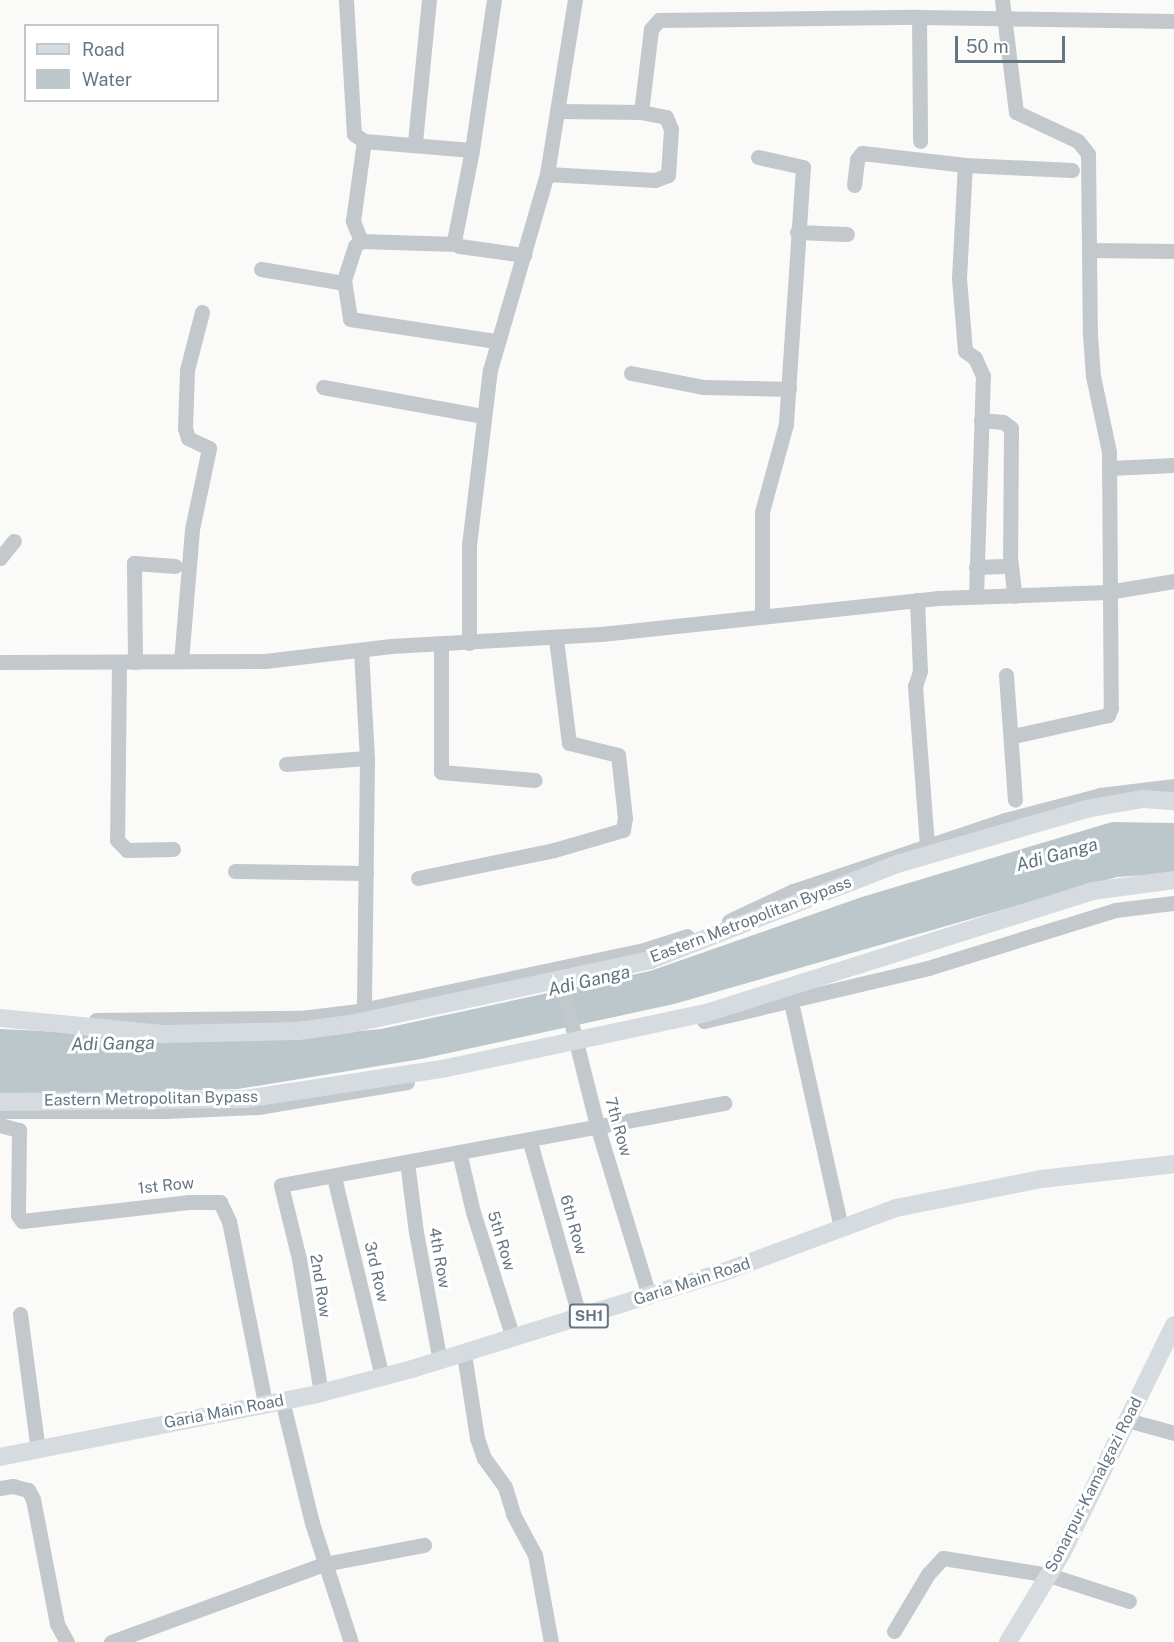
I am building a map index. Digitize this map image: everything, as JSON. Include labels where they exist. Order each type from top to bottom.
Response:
[{"type":"main road","name":"Eastern Metropolitan Bypass","points":[[0,1018],[164,1035],[298,1031],[350,1024],[650,960],[897,864],[1086,809],[1143,799],[1174,801]]},
{"type":"main road","name":"Eastern Metropolitan Bypass","points":[[1,1105],[245,1099],[442,1069],[706,1013],[1092,891],[1174,879]]},
{"type":"main road","name":"Garia Main Road","points":[[0,1457],[321,1393],[440,1361],[649,1296],[896,1208],[974,1190],[1174,1164]]},
{"type":"main road","name":"Sonarpur-Kamalgazi Road","points":[[1008,1642],[1049,1575],[1174,1325]]},
{"type":"street","points":[[346,0],[354,134],[364,141],[415,142],[472,150]]},
{"type":"street","points":[[415,142],[429,0]]},
{"type":"street","points":[[456,244],[455,231],[472,150],[494,0]]},
{"type":"street","points":[[469,643],[469,545],[483,416],[496,341],[548,174],[560,111],[575,0]]},
{"type":"street","points":[[1002,0],[1016,112],[1078,141],[1088,154],[1091,355],[1108,445],[1109,468],[1110,713],[1012,736]]},
{"type":"street","points":[[920,17],[920,141]]},
{"type":"street","points":[[642,112],[651,29],[659,20],[1003,17],[1174,21]]},
{"type":"street","points":[[548,174],[664,179],[671,153],[670,122],[662,115],[642,112],[560,111]]},
{"type":"street","points":[[361,241],[352,220],[364,141]]},
{"type":"street","points":[[854,185],[857,159],[862,153],[965,165],[1072,170]]},
{"type":"street","points":[[758,157],[803,167],[797,232],[789,389],[783,441],[762,512],[762,616]]},
{"type":"street","points":[[965,165],[959,278],[965,351],[975,358],[983,376],[976,597]]},
{"type":"street","points":[[797,232],[847,234]]},
{"type":"street","points":[[496,341],[350,319],[344,280],[355,246],[361,241],[456,244],[524,255]]},
{"type":"street","points":[[1090,250],[1174,251]]},
{"type":"street","points":[[261,269],[323,281],[344,280]]},
{"type":"street","points":[[182,661],[192,529],[209,448],[188,438],[185,428],[188,370],[202,312]]},
{"type":"street","points":[[631,373],[703,387],[789,389]]},
{"type":"street","points":[[322,387],[483,416]]},
{"type":"street","points":[[981,420],[1008,423],[1011,428],[1011,566],[1014,596]]},
{"type":"street","points":[[1109,468],[1174,465]]},
{"type":"street","points":[[0,558],[14,541]]},
{"type":"street","points":[[173,849],[127,850],[117,840],[134,563],[175,566]]},
{"type":"street","points":[[976,567],[1011,566]]},
{"type":"street","points":[[0,662],[257,662],[441,644],[556,638],[917,600],[1108,592],[1174,580]]},
{"type":"street","points":[[917,600],[920,671],[915,686],[927,844]]},
{"type":"street","points":[[418,878],[554,850],[623,830],[626,818],[618,755],[569,743],[556,638]]},
{"type":"street","points":[[441,644],[441,772],[535,780]]},
{"type":"street","points":[[361,651],[367,758],[364,1010]]},
{"type":"street","points":[[1006,675],[1015,800]]},
{"type":"street","points":[[286,764],[367,758]]},
{"type":"street","points":[[30,1022],[301,1017],[364,1010],[671,942],[793,891],[927,844],[1100,795],[1174,786]]},
{"type":"street","points":[[235,871],[366,873]]},
{"type":"street","points":[[1,1105],[166,1111],[258,1107],[348,1094],[791,1002],[928,968],[1115,910],[1174,903]]},
{"type":"street","name":"7th Row","points":[[557,967],[598,1129],[649,1296]]},
{"type":"street","points":[[791,1002],[841,1228]]},
{"type":"street","points":[[334,1177],[459,1152],[530,1142],[724,1103]]},
{"type":"street","name":"1st Row","points":[[0,1125],[19,1130],[19,1219],[26,1222],[178,1203],[220,1202],[230,1221],[274,1401]]},
{"type":"street","name":"6th Row","points":[[530,1142],[580,1319]]},
{"type":"street","name":"5th Row","points":[[459,1152],[473,1212],[513,1338]]},
{"type":"street","name":"4th Row","points":[[407,1162],[416,1232],[440,1361]]},
{"type":"street","name":"2nd Row","points":[[321,1393],[299,1258],[280,1185],[334,1177]]},
{"type":"street","name":"3rd Row","points":[[334,1177],[382,1377]]},
{"type":"street","points":[[20,1314],[38,1450]]},
{"type":"street","points":[[464,1354],[477,1438],[484,1458],[505,1487],[513,1514],[536,1555],[551,1642]]},
{"type":"street","points":[[274,1401],[324,1564],[351,1642]]},
{"type":"street","points":[[1127,1420],[1174,1434]]},
{"type":"street","points":[[0,1488],[13,1486],[28,1490],[33,1499],[57,1624],[67,1642]]},
{"type":"street","points":[[111,1642],[324,1564],[424,1545]]},
{"type":"street","points":[[894,1631],[928,1574],[943,1558],[1049,1575],[1129,1601]]},
{"type":"water","name":"Adi Ganga","points":[[1112,822],[1174,823],[1174,873],[1117,877],[674,1004],[421,1059],[238,1089],[0,1095],[0,1029],[254,1041],[381,1029],[650,971],[862,897]]}]
